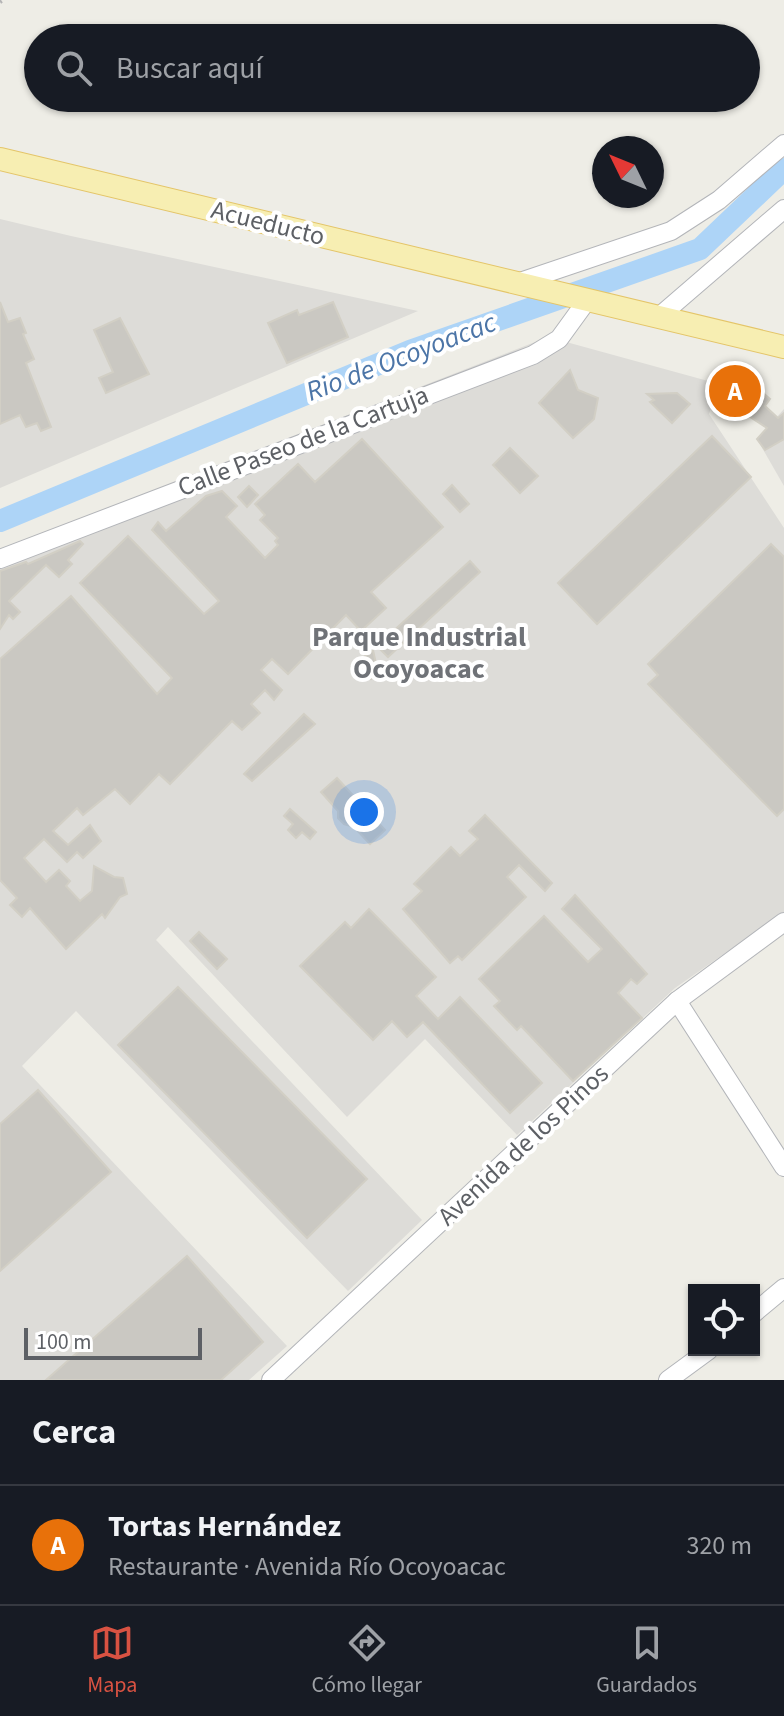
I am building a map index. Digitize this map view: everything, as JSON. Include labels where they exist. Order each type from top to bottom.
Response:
[{"type":"main road","name":"Acueducto","points":[[0,159],[661,315],[784,347]]},
{"type":"street","points":[[528,285],[683,225],[719,200],[784,144]]},
{"type":"street","points":[[661,315],[784,209]]},
{"type":"street","name":"Calle Paseo de la Cartuja","points":[[0,559],[533,355],[559,339],[582,298]]},
{"type":"street","name":"Avenida de los Pinos","points":[[271,1380],[677,1001],[784,922]]},
{"type":"street","points":[[677,1001],[784,1167]]},
{"type":"street","points":[[760,1308],[784,1288]]},
{"type":"street","points":[[668,1380],[701,1356]]},
{"type":"shaded area","points":[[0,219],[71,236],[418,311],[0,488]]},
{"type":"shaded area","points":[[548,337],[719,384],[709,414],[784,528],[784,912],[675,988],[517,1135],[425,1039],[347,1117],[168,927],[156,940],[422,1220],[348,1291],[76,1011],[22,1066],[287,1346],[249,1380],[0,1380],[0,551]]},
{"type":"shaded area","points":[[784,409],[784,486],[757,439]]},
{"type":"building","points":[[0,302],[8,322],[20,318],[26,333],[23,334],[34,359],[26,363],[51,427],[41,431],[37,423],[26,427],[20,415],[0,424]]},
{"type":"building","points":[[333,302],[348,337],[287,363],[268,323],[297,310],[299,315]]},
{"type":"building","points":[[120,318],[149,374],[106,393],[99,378],[113,372],[94,330]]},
{"type":"building","points":[[570,370],[578,390],[598,398],[594,419],[573,438],[539,403]]},
{"type":"building","points":[[731,380],[756,387],[770,399],[765,406],[778,418],[784,413],[784,439],[765,450],[757,439],[767,428],[738,409],[724,390]]},
{"type":"building","points":[[677,393],[690,404],[672,423],[650,402],[654,400],[647,394]]},
{"type":"building","points":[[712,436],[751,477],[597,624],[558,583]]},
{"type":"building","points":[[362,439],[443,527],[371,592],[386,608],[361,631],[346,615],[288,674],[272,659],[261,670],[282,690],[274,700],[265,690],[251,704],[260,713],[242,730],[232,721],[170,784],[159,774],[130,804],[115,789],[83,815],[77,808],[53,831],[68,845],[90,825],[101,841],[83,858],[77,852],[67,862],[44,839],[24,858],[46,882],[59,870],[70,881],[66,886],[80,901],[92,891],[94,866],[114,877],[123,878],[127,894],[120,897],[105,918],[102,914],[66,949],[30,908],[22,917],[10,905],[17,898],[0,880],[0,659],[71,596],[157,694],[172,678],[80,583],[128,536],[204,614],[219,601],[152,530],[158,522],[166,531],[206,496],[222,491],[237,506],[226,517],[265,558],[278,545],[275,541],[278,538],[260,520],[265,515],[255,504],[298,464],[315,482]]},
{"type":"building","points":[[510,448],[538,476],[520,493],[493,465]]},
{"type":"building","points":[[452,485],[469,504],[460,512],[443,494]]},
{"type":"building","points":[[249,486],[258,495],[247,507],[238,497]]},
{"type":"building","points":[[80,541],[83,544],[68,560],[72,564],[59,577],[46,565],[9,601],[20,612],[13,619],[9,615],[0,629],[0,571],[26,562],[28,564]]},
{"type":"building","points":[[771,544],[784,557],[784,809],[777,816],[648,684],[658,675],[648,664]]},
{"type":"building","points":[[470,561],[480,572],[388,657],[377,646]]},
{"type":"building","points":[[373,650],[378,673],[371,679],[364,669],[352,666]]},
{"type":"building","points":[[304,714],[315,724],[252,781],[244,774]]},
{"type":"building","points":[[337,778],[385,830],[370,844],[354,827],[338,818],[338,811],[321,792]]},
{"type":"building","points":[[290,809],[316,832],[310,839],[302,832],[296,838],[288,830],[293,824],[284,816]]},
{"type":"building","points":[[485,815],[552,883],[545,891],[519,865],[507,877],[526,897],[462,960],[458,956],[450,963],[403,909],[422,891],[414,884],[451,847],[460,856],[478,839],[469,831]]},
{"type":"building","points":[[575,895],[647,974],[637,984],[631,979],[618,993],[642,1018],[573,1081],[521,1026],[517,1030],[494,1006],[500,1001],[479,979],[544,916],[588,962],[602,949],[562,909]]},
{"type":"building","points":[[369,909],[436,977],[416,996],[438,1019],[460,997],[542,1083],[510,1113],[423,1022],[407,1037],[392,1021],[373,1040],[300,966],[345,922],[351,928]]},
{"type":"building","points":[[199,932],[227,959],[217,969],[190,941]]},
{"type":"building","points":[[178,987],[367,1179],[307,1238],[118,1045]]},
{"type":"building","points":[[38,1090],[111,1172],[0,1271],[0,1124]]},
{"type":"building","points":[[187,1256],[263,1342],[221,1380],[46,1380]]},
{"type":"waterway","name":"Rio de Ocoyoacac","points":[[0,521],[410,351],[700,249],[784,169]]},
{"type":"place","name":"Tortas Hernández","points":[[735,391]]},
{"type":"district","name":"Parque Industrial Ocoyoacac","points":[[419,653]]}]
